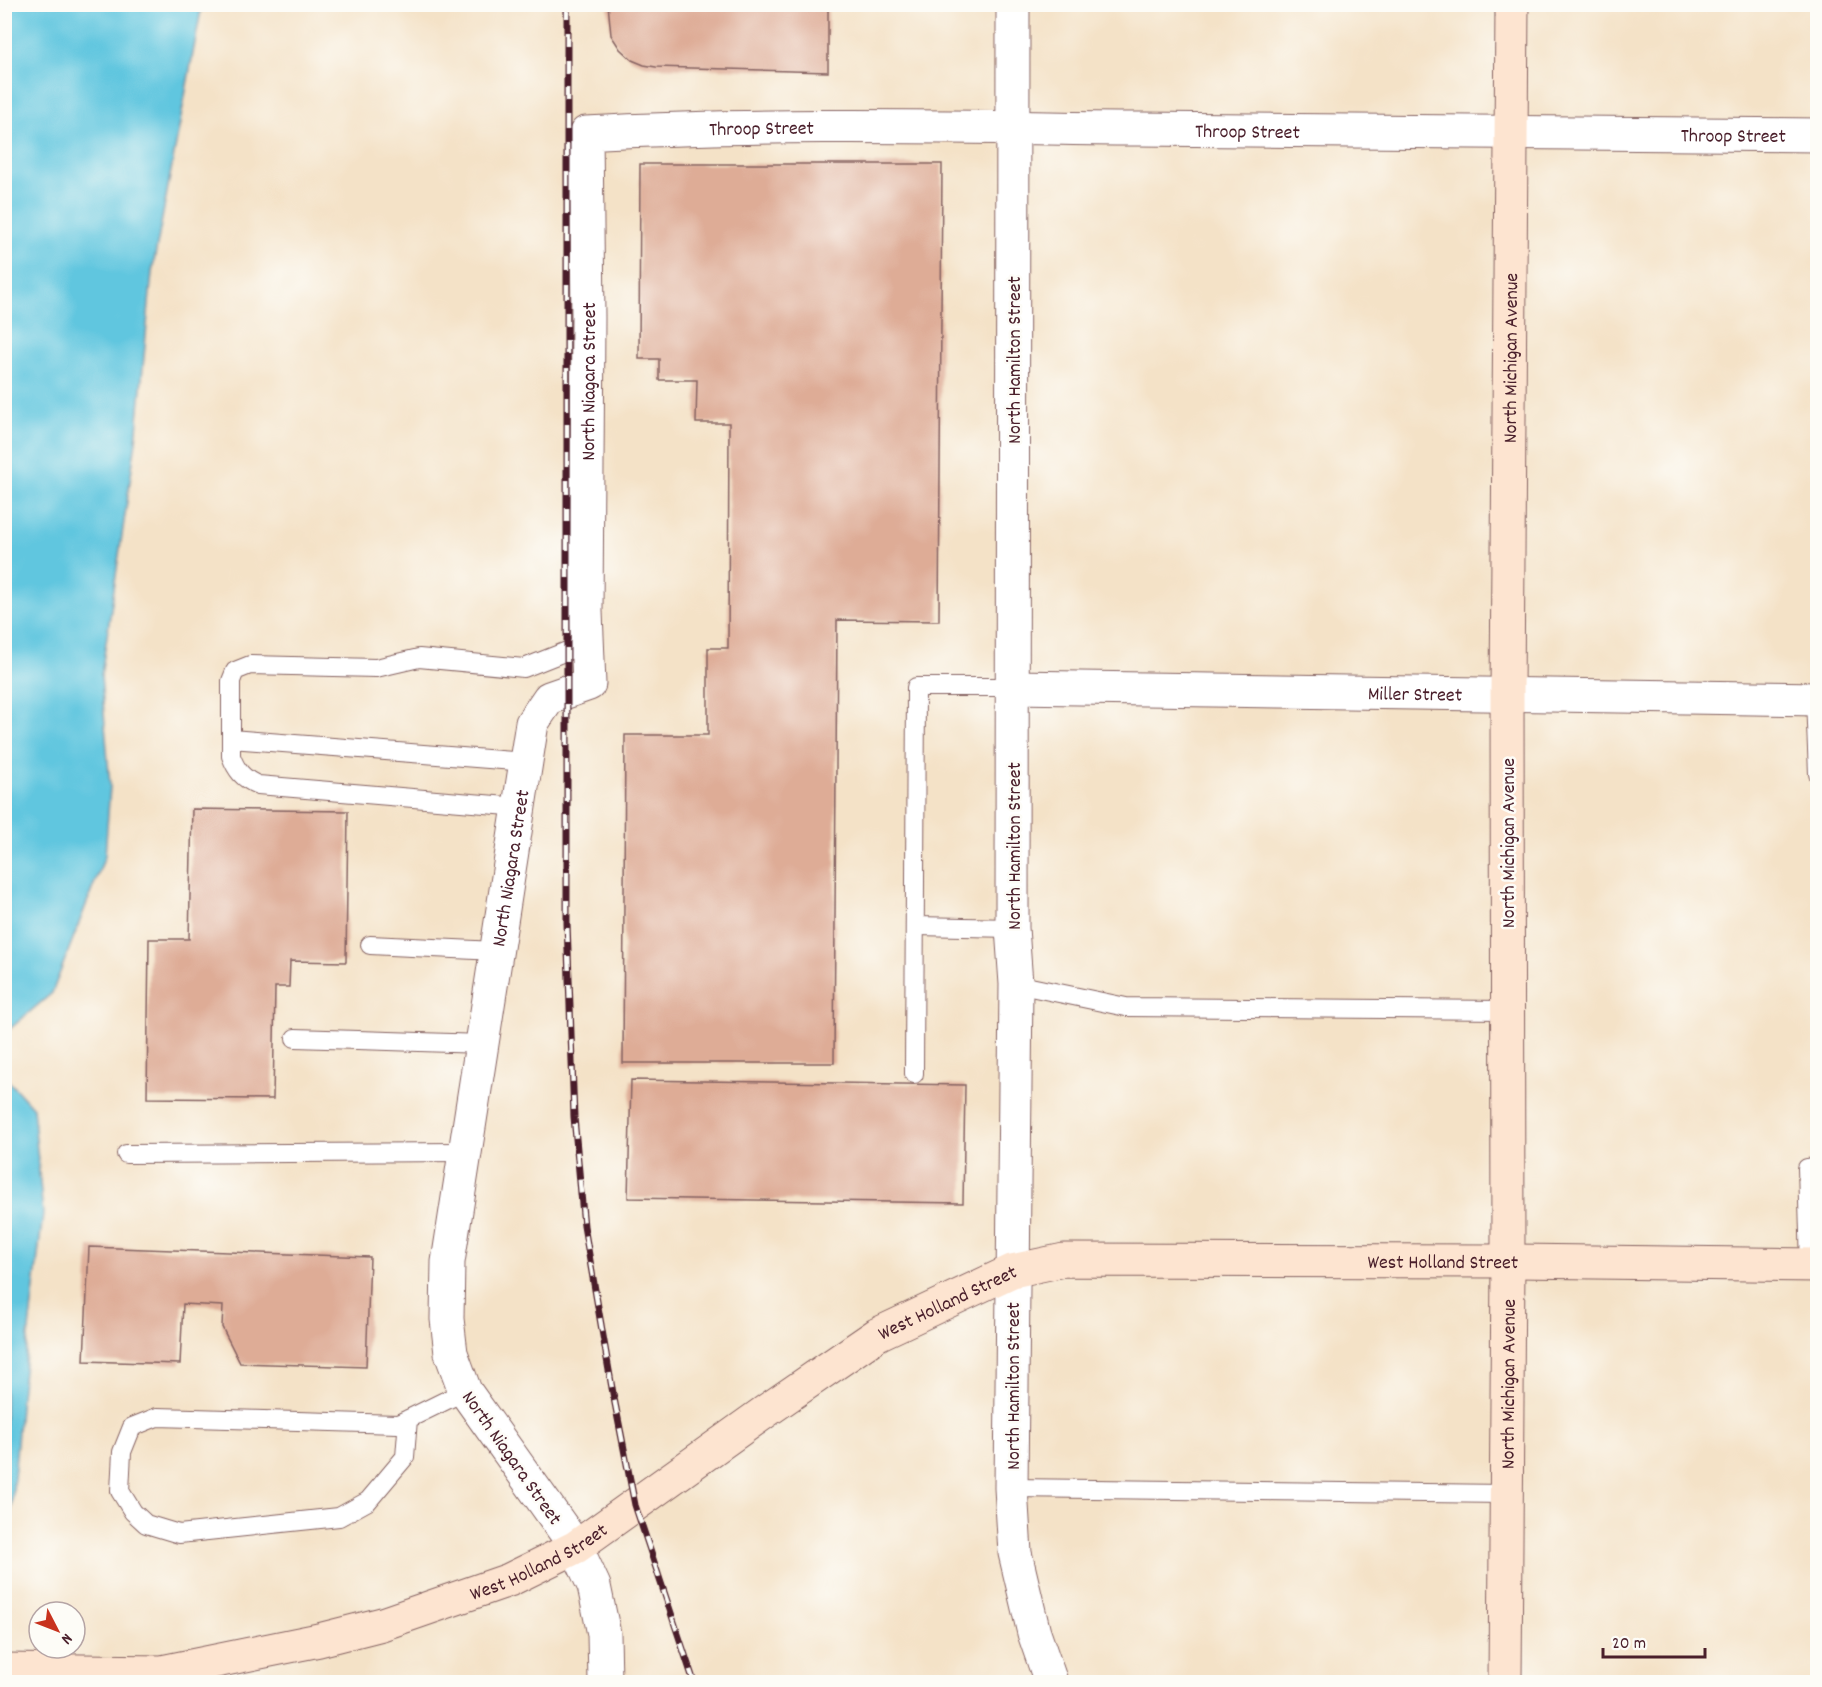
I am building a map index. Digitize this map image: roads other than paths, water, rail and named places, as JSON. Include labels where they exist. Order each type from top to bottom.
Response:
[{"type":"main road","name":"North Michigan Avenue","points":[[1505,1683],[1508,1261],[1507,694],[1512,4]]},
{"type":"main road","name":"West Holland Street","points":[[162,1672],[319,1640],[382,1624],[509,1580],[576,1547],[878,1334],[1012,1271],[1064,1260],[1508,1261],[1814,1265]]},
{"type":"main road","points":[[4,1670],[162,1672],[204,1683]]},
{"type":"street","name":"North Hamilton Street","points":[[1013,4],[1012,928],[1016,984],[1011,1488],[1015,1553],[1034,1633],[1051,1683]]},
{"type":"street","name":"Throop Street","points":[[678,128],[1012,127],[1512,134],[1818,135]]},
{"type":"street","name":"North Niagara Street","points":[[605,1683],[604,1634],[594,1586],[576,1547],[465,1391],[451,1353],[447,1319],[448,1262],[532,723],[549,698],[589,684],[586,612],[588,318],[586,133],[678,128]]},
{"type":"street","name":"Miller Street","points":[[1013,687],[1816,699]]},
{"type":"lane","points":[[519,807],[258,785],[246,780],[235,767],[231,756],[231,681],[235,671],[250,665],[376,668],[419,658],[524,668],[587,643]]},
{"type":"lane","points":[[914,1074],[916,687],[1013,687]]},
{"type":"lane","points":[[1816,699],[1818,774]]},
{"type":"lane","points":[[231,739],[526,762]]},
{"type":"lane","points":[[916,926],[1012,928]]},
{"type":"lane","points":[[370,945],[496,951]]},
{"type":"lane","points":[[1016,984],[1126,1007],[1508,1010]]},
{"type":"lane","points":[[295,1038],[482,1044]]},
{"type":"lane","points":[[126,1154],[465,1152]]},
{"type":"lane","points":[[1814,1265],[1807,1168],[1818,1167]]},
{"type":"lane","points":[[408,1419],[405,1457],[368,1501],[339,1517],[179,1534],[146,1524],[133,1512],[120,1491],[122,1452],[132,1428],[158,1418],[398,1424],[408,1419],[465,1391]]},
{"type":"lane","points":[[1011,1488],[1506,1494]]},
{"type":"water","points":[[5,4],[202,5],[152,272],[136,441],[101,676],[110,786],[105,856],[52,993],[5,1033]]},
{"type":"water","points":[[5,1077],[33,1108],[43,1214],[21,1396],[5,1585]]},
{"type":"railway","points":[[567,4],[567,923],[574,1117],[584,1226],[635,1505],[694,1682]]}]
